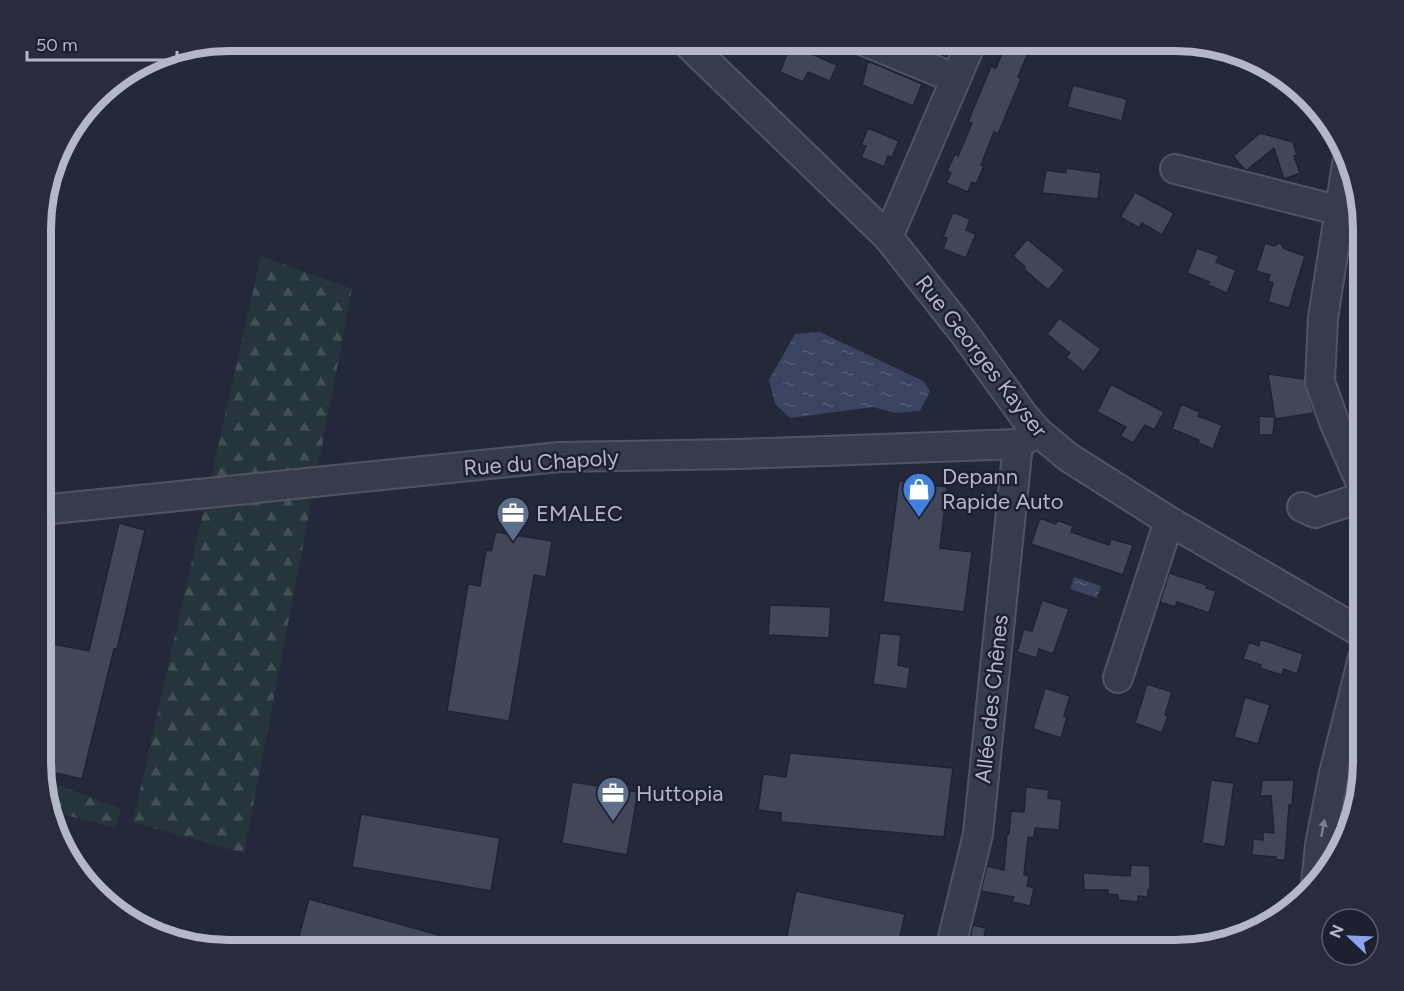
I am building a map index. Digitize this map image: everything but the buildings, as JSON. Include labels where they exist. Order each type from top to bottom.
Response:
[{"type":"street","name":"Rue Georges Kayser","points":[[695,51],[888,237],[964,333],[1024,417],[1028,438],[1068,457],[1169,521],[1353,630]]},
{"type":"street","points":[[888,51],[956,79]]},
{"type":"street","points":[[888,237],[968,51]]},
{"type":"street","points":[[1174,169],[1341,211]]},
{"type":"street","points":[[1345,178],[1323,318],[1320,382],[1353,465]]},
{"type":"street","points":[[1333,418],[1353,424]]},
{"type":"street","name":"Rue du Chapoly","points":[[51,509],[559,457],[749,453],[1028,438]]},
{"type":"street","name":"Allée des Chênes","points":[[952,940],[978,834],[1028,438]]},
{"type":"street","points":[[1302,507],[1315,513],[1353,500]]},
{"type":"street","points":[[1118,678],[1169,521]]},
{"type":"street","points":[[1318,868],[1334,773],[1353,698]]},
{"type":"green space","points":[[261,256],[352,289],[244,853],[133,822]]},
{"type":"green space","points":[[52,783],[121,809],[116,828],[59,813]]},
{"type":"water","points":[[820,332],[923,381],[930,391],[920,411],[895,413],[873,407],[790,418],[775,404],[769,380],[795,334]]},
{"type":"water","points":[[1074,577],[1101,586],[1097,598],[1070,589]]},
{"type":"place","name":"Depann Rapide Auto","points":[[919,518]]},
{"type":"place","name":"EMALEC","points":[[513,542]]},
{"type":"place","name":"Huttopia","points":[[613,822]]}]
